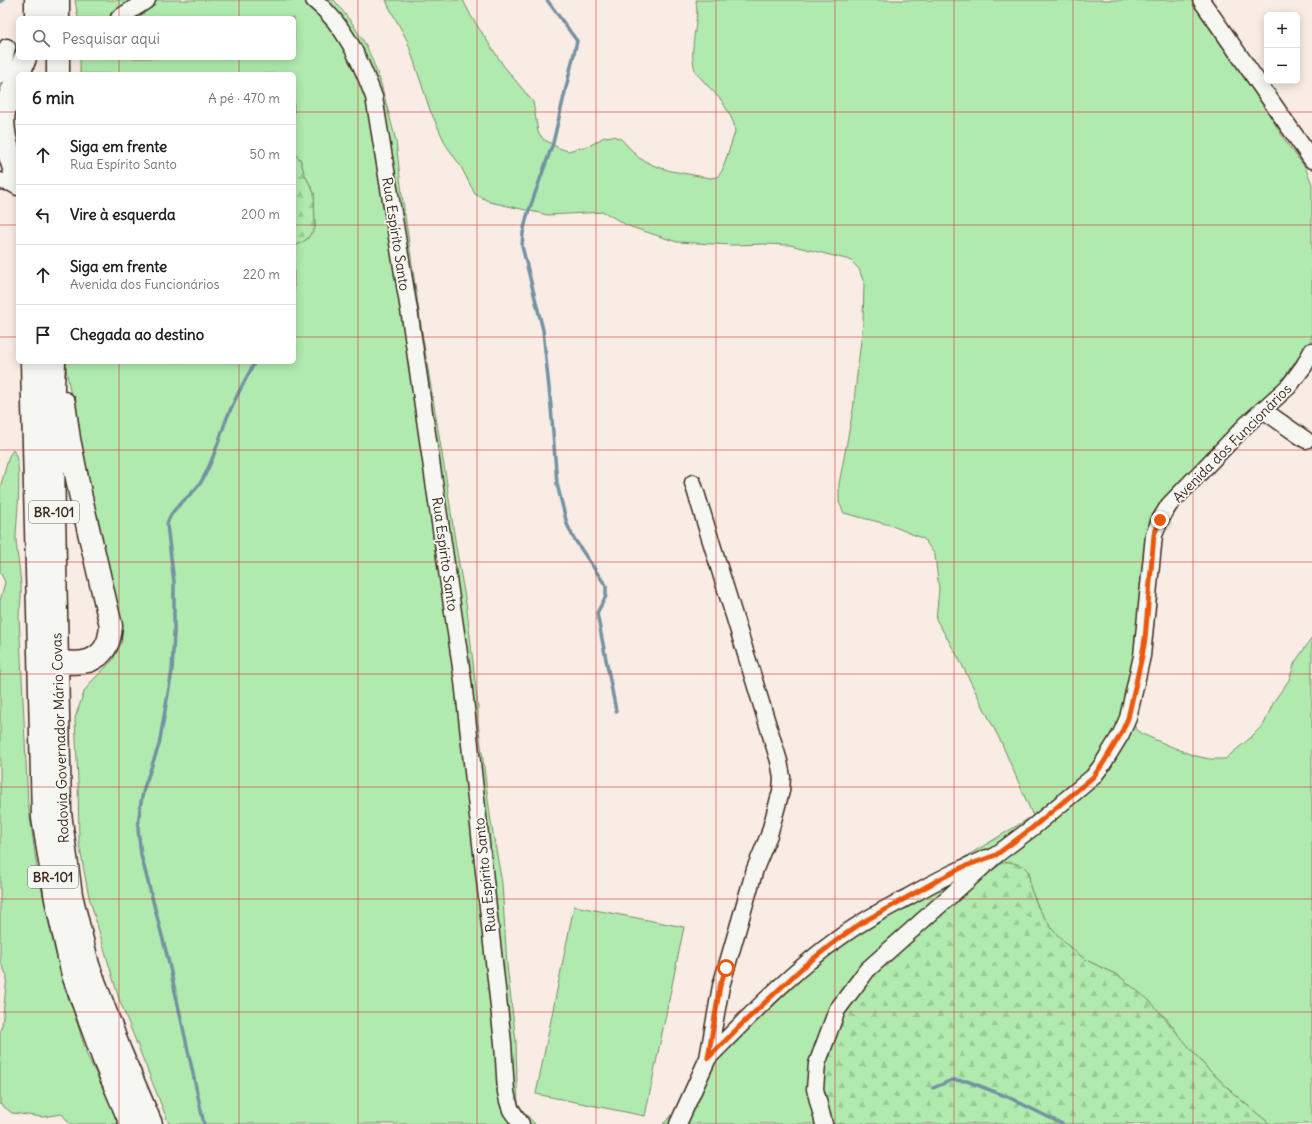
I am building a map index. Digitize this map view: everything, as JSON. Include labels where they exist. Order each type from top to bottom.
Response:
[{"type":"highway","points":[[58,0],[58,16]]},
{"type":"highway","points":[[20,72],[24,60]]},
{"type":"highway","points":[[36,60],[36,72]]},
{"type":"highway","points":[[58,60],[58,72]]},
{"type":"highway","points":[[5,180],[5,140],[2,116],[16,82]]},
{"type":"highway","name":"Rodovia Governador Mário Covas","points":[[32,364],[43,818],[56,899],[73,975],[104,1060],[132,1124]]},
{"type":"highway","name":"Rodovia Governador Mário Covas","points":[[54,364],[52,412],[60,813],[71,895],[88,965],[120,1050],[151,1124]]},
{"type":"highway","points":[[38,617],[48,656],[57,661],[80,663],[90,661],[106,647],[110,637],[111,626],[81,498],[69,439],[58,364]]},
{"type":"street","points":[[122,16],[147,0]]},
{"type":"street","name":"Rua Espírito Santo","points":[[314,0],[336,21],[352,44],[364,69],[374,97],[410,316],[463,681],[504,1043],[506,1092],[511,1110],[521,1124]]},
{"type":"street","points":[[1201,0],[1312,160]]},
{"type":"street","points":[[0,75],[8,47]]},
{"type":"street","points":[[5,180],[16,186]]},
{"type":"street","name":"Avenida dos Funcionários","points":[[824,1124],[815,1089],[817,1064],[837,1010],[867,970],[996,855],[1032,828],[1093,777],[1102,765],[1121,734],[1128,718],[1142,656],[1154,535],[1160,520],[1169,505],[1246,425],[1289,386],[1304,366],[1312,351]]},
{"type":"street","points":[[1263,410],[1306,440]]},
{"type":"street","points":[[669,1124],[680,1118],[708,1058],[720,986],[755,869],[769,835],[781,791],[782,777],[780,761],[693,483]]},
{"type":"street","points":[[708,1058],[804,966],[852,929],[963,867],[996,855]]},
{"type":"green space","points":[[75,0],[334,0],[352,23],[367,47],[380,80],[396,141],[402,195],[423,339],[467,609],[478,708],[478,722],[491,822],[502,883],[507,966],[516,1042],[518,1103],[535,1124],[169,1124],[119,999],[89,897],[79,844],[75,718],[84,692],[91,682],[113,660],[122,641],[120,621],[86,477],[66,364],[296,364],[296,246],[307,239],[315,228],[314,193],[304,173],[300,159],[296,156],[296,72],[80,72],[80,60],[296,60],[296,16],[78,16]]},
{"type":"green space","points":[[386,0],[463,0],[471,16],[503,65],[533,102],[538,132],[543,139],[559,148],[568,151],[591,145],[604,137],[613,136],[621,139],[639,158],[655,166],[671,171],[710,178],[717,177],[722,171],[735,132],[734,124],[722,101],[696,73],[693,46],[697,9],[696,0],[1195,0],[1236,61],[1288,145],[1305,167],[1312,184],[1312,337],[1308,347],[1293,364],[1273,395],[1162,509],[1144,593],[1126,716],[1140,733],[1192,755],[1209,759],[1225,759],[1248,740],[1264,724],[1274,701],[1289,680],[1295,662],[1312,638],[1312,1124],[1270,1124],[1235,1095],[1185,1044],[1168,1020],[1119,976],[1086,960],[1068,946],[1052,929],[1039,909],[1030,887],[1029,872],[825,1124],[663,1124],[680,1108],[756,1005],[927,880],[1033,816],[1002,744],[958,657],[936,619],[939,589],[935,555],[924,539],[890,525],[844,513],[839,502],[839,484],[853,410],[863,322],[864,283],[859,269],[850,260],[790,245],[733,245],[677,242],[628,226],[604,212],[548,215],[490,202],[475,194],[460,165],[446,145],[430,110],[407,40]]},
{"type":"green space","points":[[296,156],[300,159],[304,173],[314,193],[315,228],[307,239],[296,246]]},
{"type":"green space","points":[[13,450],[16,457],[19,479],[16,539],[21,590],[19,616],[28,803],[37,868],[55,951],[87,1055],[120,1124],[70,1124],[62,1114],[42,1117],[12,1113],[0,1104],[0,1031],[2,1025],[7,976],[0,961],[0,601],[5,582],[0,572],[0,488],[9,456]]},
{"type":"green space","points":[[1010,862],[1023,866],[1029,872],[1030,887],[1039,909],[1052,929],[1068,946],[1086,960],[1119,976],[1150,1001],[1207,1068],[1235,1095],[1270,1124],[825,1124],[820,1059],[860,983],[973,885],[1002,863]]},
{"type":"green space","points":[[574,906],[684,927],[645,1116],[536,1094]]},
{"type":"waterway","points":[[547,0],[577,41],[553,143],[527,216],[522,246],[543,330],[557,484],[567,524],[573,537],[606,586],[606,596],[597,613],[616,711]]},
{"type":"waterway","points":[[204,1124],[168,959],[141,855],[138,829],[140,807],[144,788],[159,745],[172,671],[174,582],[167,525],[172,513],[197,487],[205,475],[232,407],[254,364]]},
{"type":"waterway","points":[[933,1088],[952,1080],[967,1081],[1008,1097],[1062,1124]]},
{"type":"route","points":[[726,968],[720,986],[708,1058],[804,966],[841,937],[863,922],[940,879],[963,867],[996,855],[1032,828],[1093,777],[1121,734],[1128,718],[1145,639],[1154,535],[1160,520]]}]
